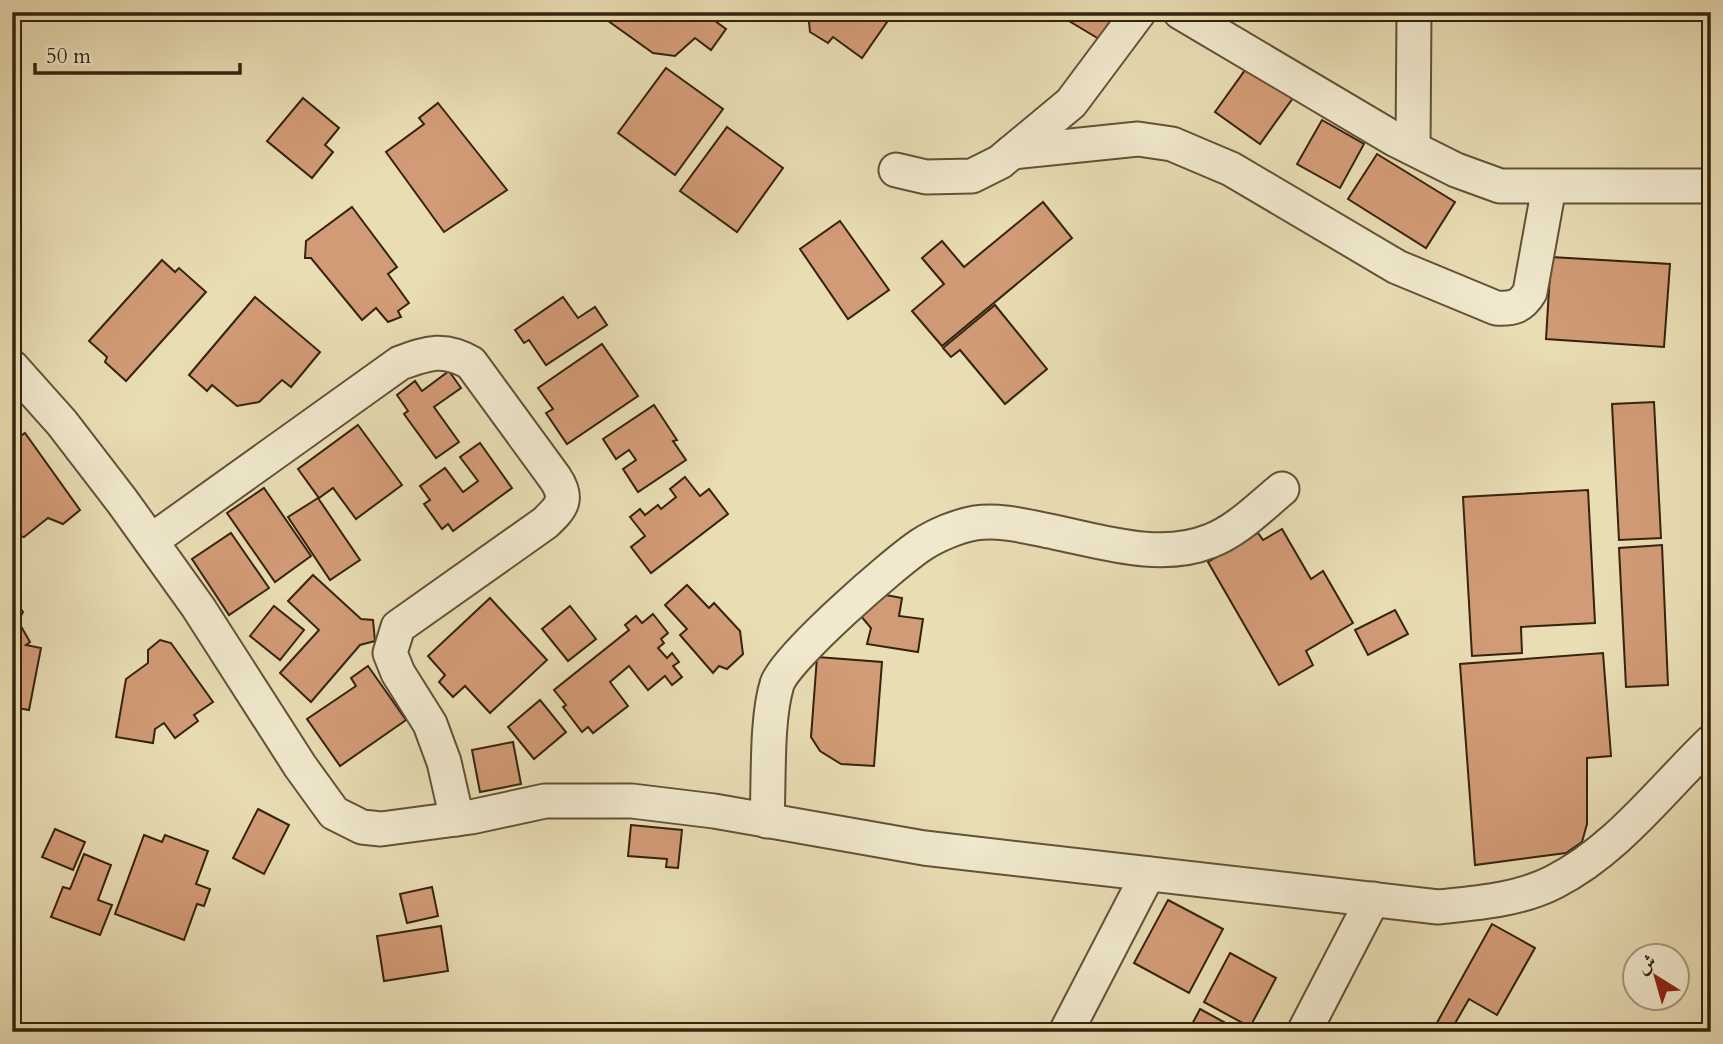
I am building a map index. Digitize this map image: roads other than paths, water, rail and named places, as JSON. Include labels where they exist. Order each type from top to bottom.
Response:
[{"type":"street","points":[[896,170],[926,177],[972,176],[1012,152],[1071,103],[1139,12]]},
{"type":"street","points":[[1180,12],[1413,148],[1456,170],[1500,186],[1711,186]]},
{"type":"street","points":[[1413,148],[1414,12]]},
{"type":"street","points":[[1012,152],[1138,139],[1172,144],[1231,169],[1397,267],[1496,308],[1513,309],[1525,302],[1530,292],[1549,187]]},
{"type":"street","points":[[151,541],[400,363],[424,354],[452,352],[471,363],[555,478],[565,498],[563,505],[545,523],[398,627],[390,653],[398,673],[430,724],[444,762],[457,819]]},
{"type":"street","points":[[12,367],[62,423],[151,541],[334,813],[362,827],[381,829],[457,819],[545,800],[632,802],[766,821],[923,848],[1451,906],[1517,895],[1552,883],[1592,859],[1711,742]]},
{"type":"street","points":[[766,821],[773,702],[778,681],[790,662],[812,640],[921,545],[975,523],[1008,523],[1137,548],[1179,550],[1211,541],[1239,524],[1282,489]]},
{"type":"street","points":[[1066,1032],[1148,874]]},
{"type":"street","points":[[1304,1032],[1373,899]]}]
